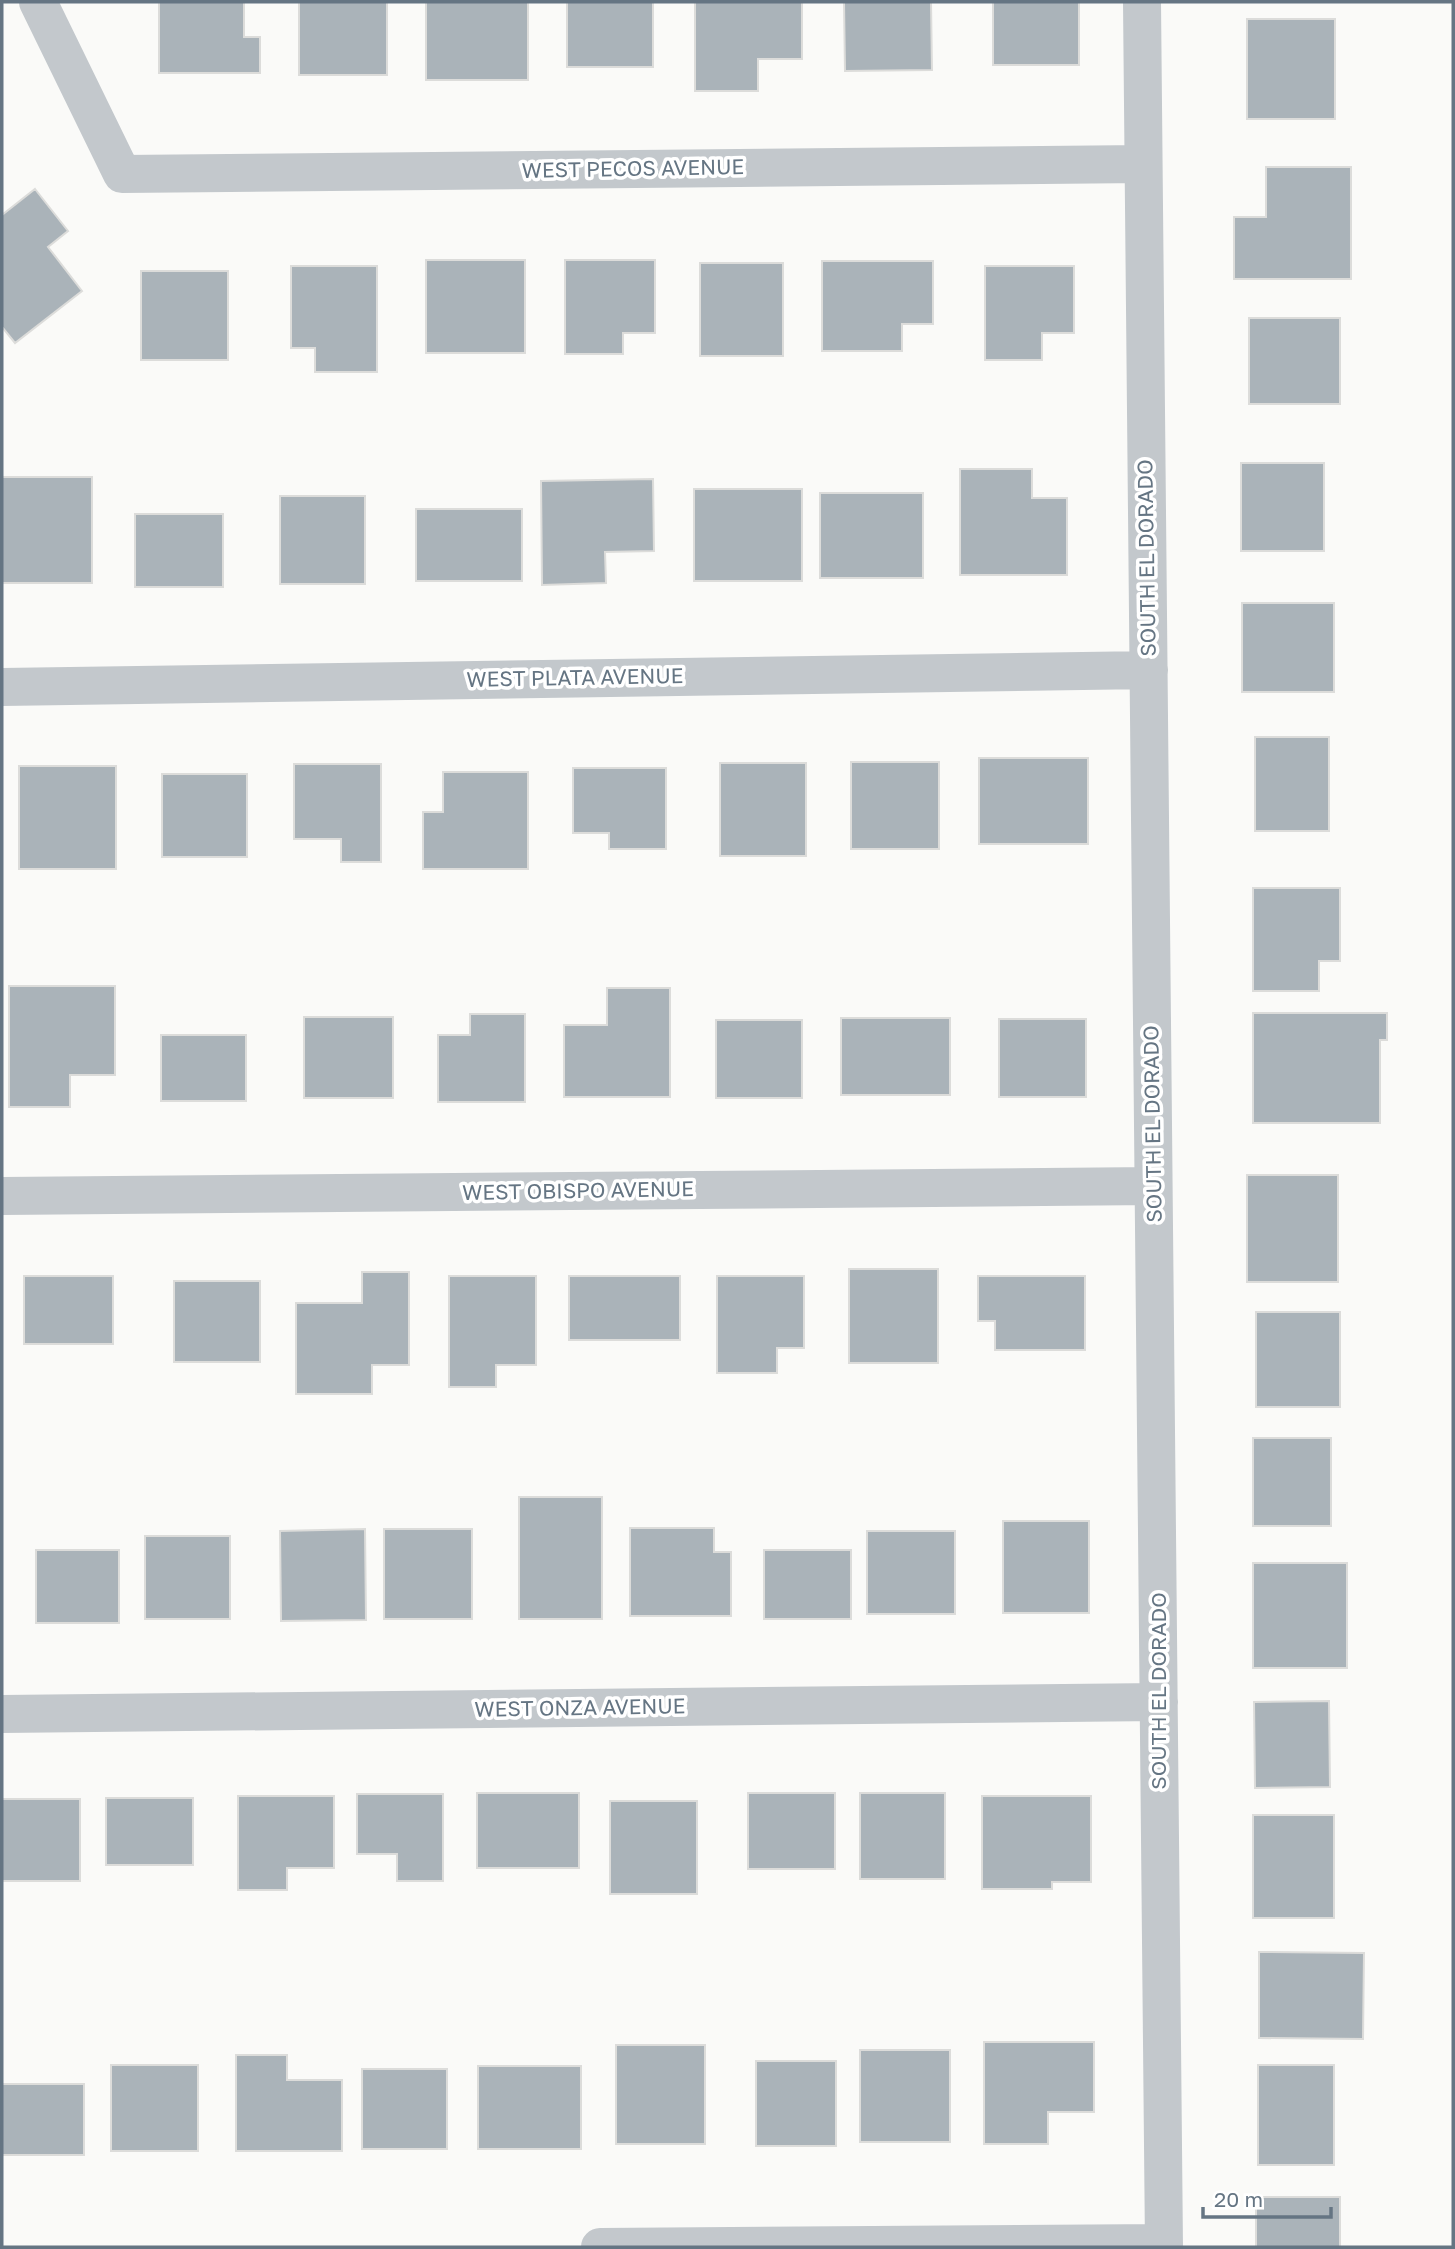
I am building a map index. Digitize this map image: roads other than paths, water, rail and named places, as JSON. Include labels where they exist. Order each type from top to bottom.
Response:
[{"type":"street","name":"WEST PECOS AVENUE","points":[[38,2],[122,174],[1143,164]]},
{"type":"street","name":"SOUTH EL DORADO","points":[[1142,2],[1164,2245]]},
{"type":"street","name":"WEST PLATA AVENUE","points":[[2,687],[1149,670]]},
{"type":"street","name":"WEST OBISPO AVENUE","points":[[2,1196],[1153,1186]]},
{"type":"street","name":"WEST ONZA AVENUE","points":[[2,1714],[1159,1702]]},
{"type":"street","points":[[600,2247],[1164,2245]]}]
